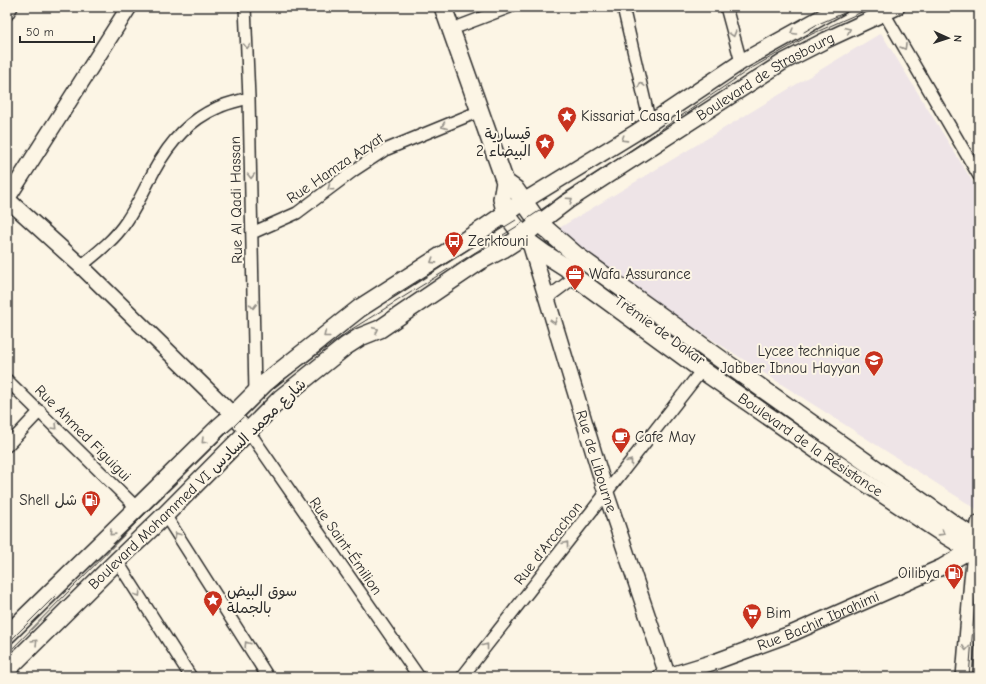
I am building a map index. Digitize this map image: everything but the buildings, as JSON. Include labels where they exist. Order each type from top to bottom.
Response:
[{"type":"main road","points":[[434,7],[446,37],[458,33],[444,7]]},
{"type":"main road","name":"Boulevard de la Résistance","points":[[453,7],[458,33],[480,111],[505,182],[502,199],[506,214],[527,240],[545,254],[573,267],[739,372],[969,535],[976,547]]},
{"type":"main road","name":"Boulevard de Strasbourg","points":[[524,201],[650,123],[741,62],[830,9]]},
{"type":"main road","points":[[125,10],[7,199],[81,266],[233,415],[248,432]]},
{"type":"main road","name":"Boulevard de Strasbourg","points":[[539,223],[568,201],[783,62],[891,10]]},
{"type":"main road","name":"Boulevard de la Résistance","points":[[505,182],[515,189],[573,267],[702,370],[830,459],[942,534],[976,547]]},
{"type":"main road","name":"Boulevard Mohammed VI شارع محمد السادس","points":[[7,635],[218,427],[233,415],[265,383],[360,308],[524,201]]},
{"type":"main road","name":"Boulevard Mohammed VI شارع محمد السادس","points":[[7,670],[165,515],[281,398],[346,346],[360,337],[380,329],[480,261],[503,249],[527,240],[539,223]]},
{"type":"main road","name":"Rue de Libourne","points":[[527,240],[547,298],[606,493],[665,677]]},
{"type":"main road","name":"Trémie de Dakar","points":[[573,267],[591,272],[930,517]]},
{"type":"main road","points":[[963,677],[979,523]]},
{"type":"main road","name":"Rue Bachir Ibrahimi","points":[[665,677],[716,661],[793,633],[942,567],[976,547]]},
{"type":"street","points":[[7,16],[12,7]]},
{"type":"street","name":"Rue Al Qadi Hassan","points":[[245,7],[249,98],[255,393]]},
{"type":"street","points":[[458,33],[510,7]]},
{"type":"street","points":[[623,7],[650,123]]},
{"type":"street","points":[[726,7],[741,62]]},
{"type":"street","points":[[891,10],[979,176]]},
{"type":"street","points":[[81,266],[113,238],[126,222],[164,155],[177,138],[193,123],[208,112],[249,98]]},
{"type":"street","name":"Rue Hamza Azyat","points":[[252,233],[297,213],[353,171],[385,150],[480,111]]},
{"type":"street","points":[[547,298],[573,267]]},
{"type":"street","name":"Rue d'Arcachon","points":[[462,677],[702,370]]},
{"type":"street","name":"Rue Ahmed Figuigui","points":[[7,380],[137,508]]},
{"type":"street","points":[[7,446],[40,412]]},
{"type":"street","name":"Rue Saint-Émilion","points":[[248,432],[419,677]]},
{"type":"street","points":[[165,515],[268,677]]},
{"type":"street","points":[[117,562],[191,677]]},
{"type":"shaded area","name":"Lycee technique Jabber Ibnou Hayyan","points":[[881,33],[979,192],[978,510],[569,248],[551,233]]},
{"type":"tram line","points":[[804,32],[816,25],[858,7]]},
{"type":"tram line","points":[[7,654],[142,517],[280,382],[352,329],[516,227],[750,69],[812,34],[873,7]]},
{"type":"tram line","points":[[392,297],[516,220]]},
{"type":"tram line","points":[[969,677],[979,550]]},
{"type":"tram line","points":[[7,644],[56,595]]},
{"type":"tram line","points":[[975,677],[979,628]]},
{"type":"place","name":"Kissariat Casa 1","points":[[567,133]]},
{"type":"place","name":"قيسارية البيضاء 2","points":[[545,160]]},
{"type":"place","name":"Zerktouni","points":[[454,258]]},
{"type":"place","name":"Wafa Assurance","points":[[575,291]]},
{"type":"place","name":"Lycee technique Jabber Ibnou Hayyan","points":[[874,377]]},
{"type":"place","name":"Cafe May","points":[[621,454]]},
{"type":"place","name":"Shell شل","points":[[91,517]]},
{"type":"place","name":"Oilibya","points":[[954,590]]},
{"type":"place","name":"سوق البيض بالجملة","points":[[213,617]]},
{"type":"place","name":"Bim","points":[[752,630]]}]
